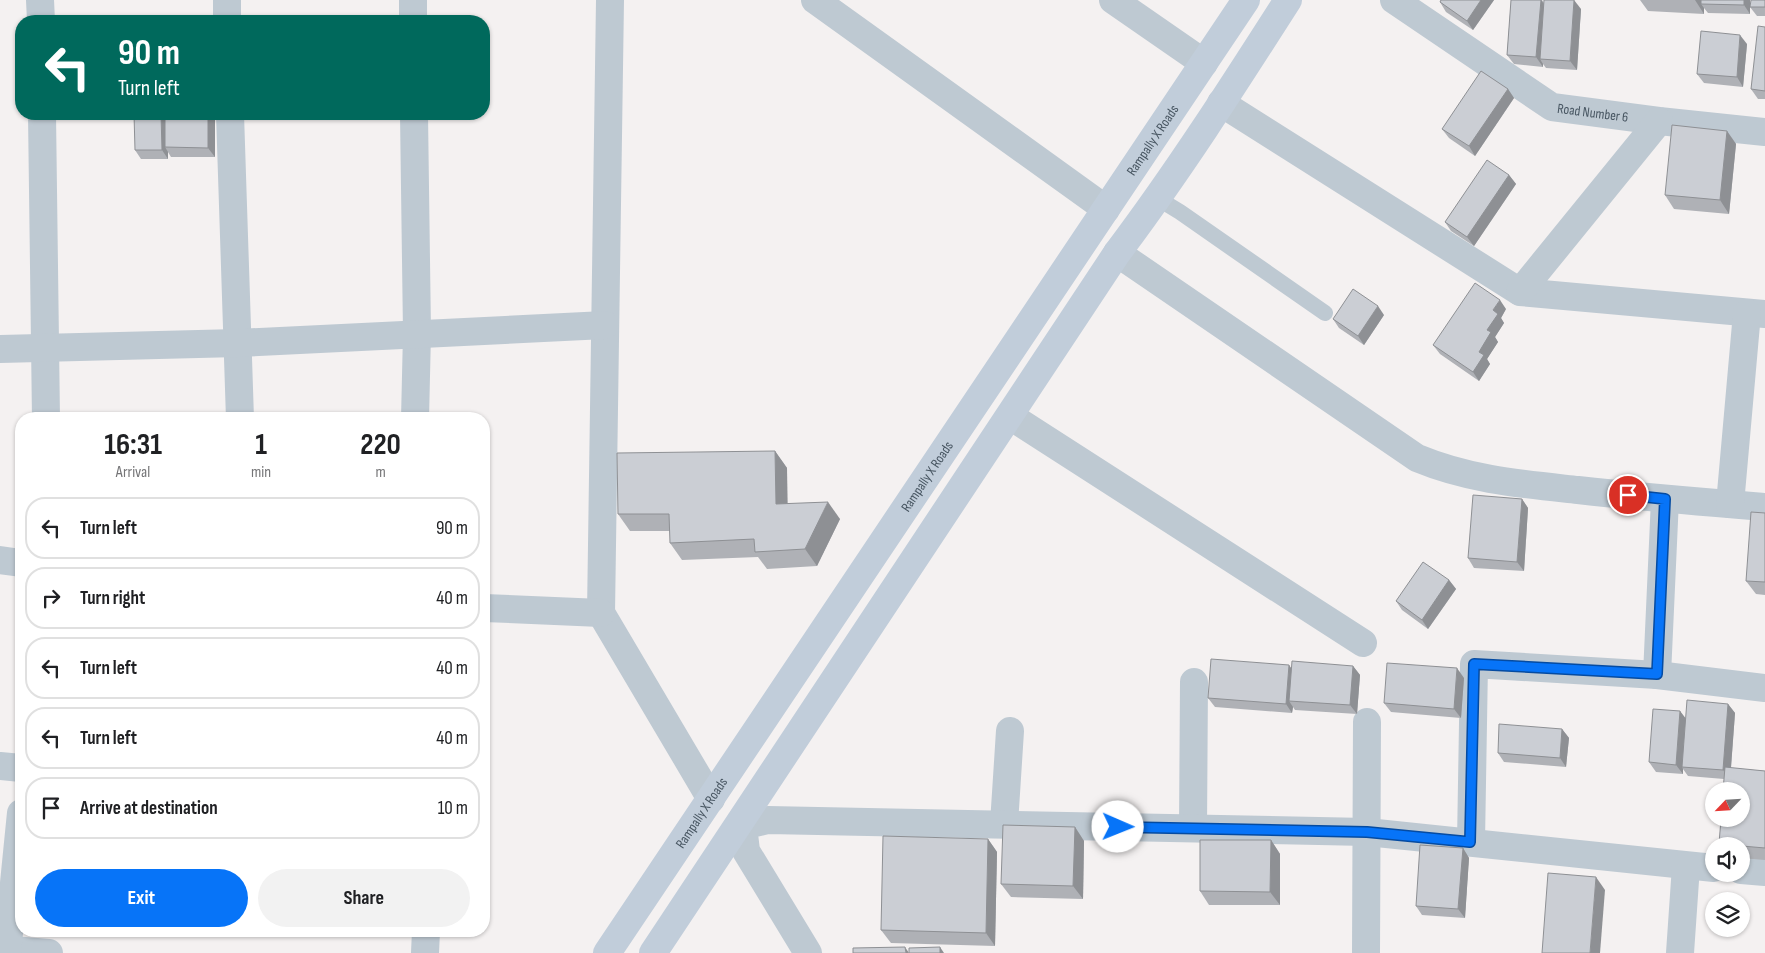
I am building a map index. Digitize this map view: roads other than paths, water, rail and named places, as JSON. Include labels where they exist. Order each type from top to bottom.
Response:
[{"type":"main road","name":"Rampally X Roads","points":[[607,953],[1246,0]]},
{"type":"main road","points":[[653,953],[741,824],[1117,253],[1221,104],[1288,0]]},
{"type":"street","points":[[40,0],[41,15]]},
{"type":"street","points":[[227,0],[227,15]]},
{"type":"street","points":[[412,0],[413,15]]},
{"type":"street","points":[[610,0],[600,613],[711,798]]},
{"type":"street","points":[[815,0],[1106,209]]},
{"type":"street","points":[[1113,0],[1204,63]]},
{"type":"street","name":"Road Number 6","points":[[1394,0],[1552,108],[1765,132]]},
{"type":"street","points":[[1221,104],[1520,292],[1756,314],[1730,504]]},
{"type":"street","points":[[42,120],[46,412]]},
{"type":"street","points":[[230,120],[240,412]]},
{"type":"street","points":[[414,120],[417,334],[415,412]]},
{"type":"street","points":[[1520,292],[1659,121]]},
{"type":"street","points":[[1117,253],[1417,458],[1440,468],[1497,482],[1765,507]]},
{"type":"street","points":[[0,349],[238,342],[605,325]]},
{"type":"street","points":[[1010,416],[1363,643]]},
{"type":"street","points":[[1657,674],[1665,499]]},
{"type":"street","points":[[0,560],[15,562]]},
{"type":"street","points":[[490,608],[600,613]]},
{"type":"street","points":[[1470,842],[1474,664],[1657,674],[1765,688]]},
{"type":"street","points":[[1193,828],[1194,682]]},
{"type":"street","points":[[1366,953],[1368,722]]},
{"type":"street","points":[[1004,824],[1010,731]]},
{"type":"street","points":[[0,766],[15,767]]},
{"type":"street","points":[[808,953],[746,851],[741,824],[768,820],[1367,832],[1705,867]]},
{"type":"street","points":[[15,865],[5,951],[49,953]]},
{"type":"street","points":[[1680,953],[1686,866]]},
{"type":"street","points":[[1750,871],[1765,872]]},
{"type":"street","points":[[426,937],[426,953]]},
{"type":"lane","points":[[1157,198],[1180,212],[1325,314]]}]
